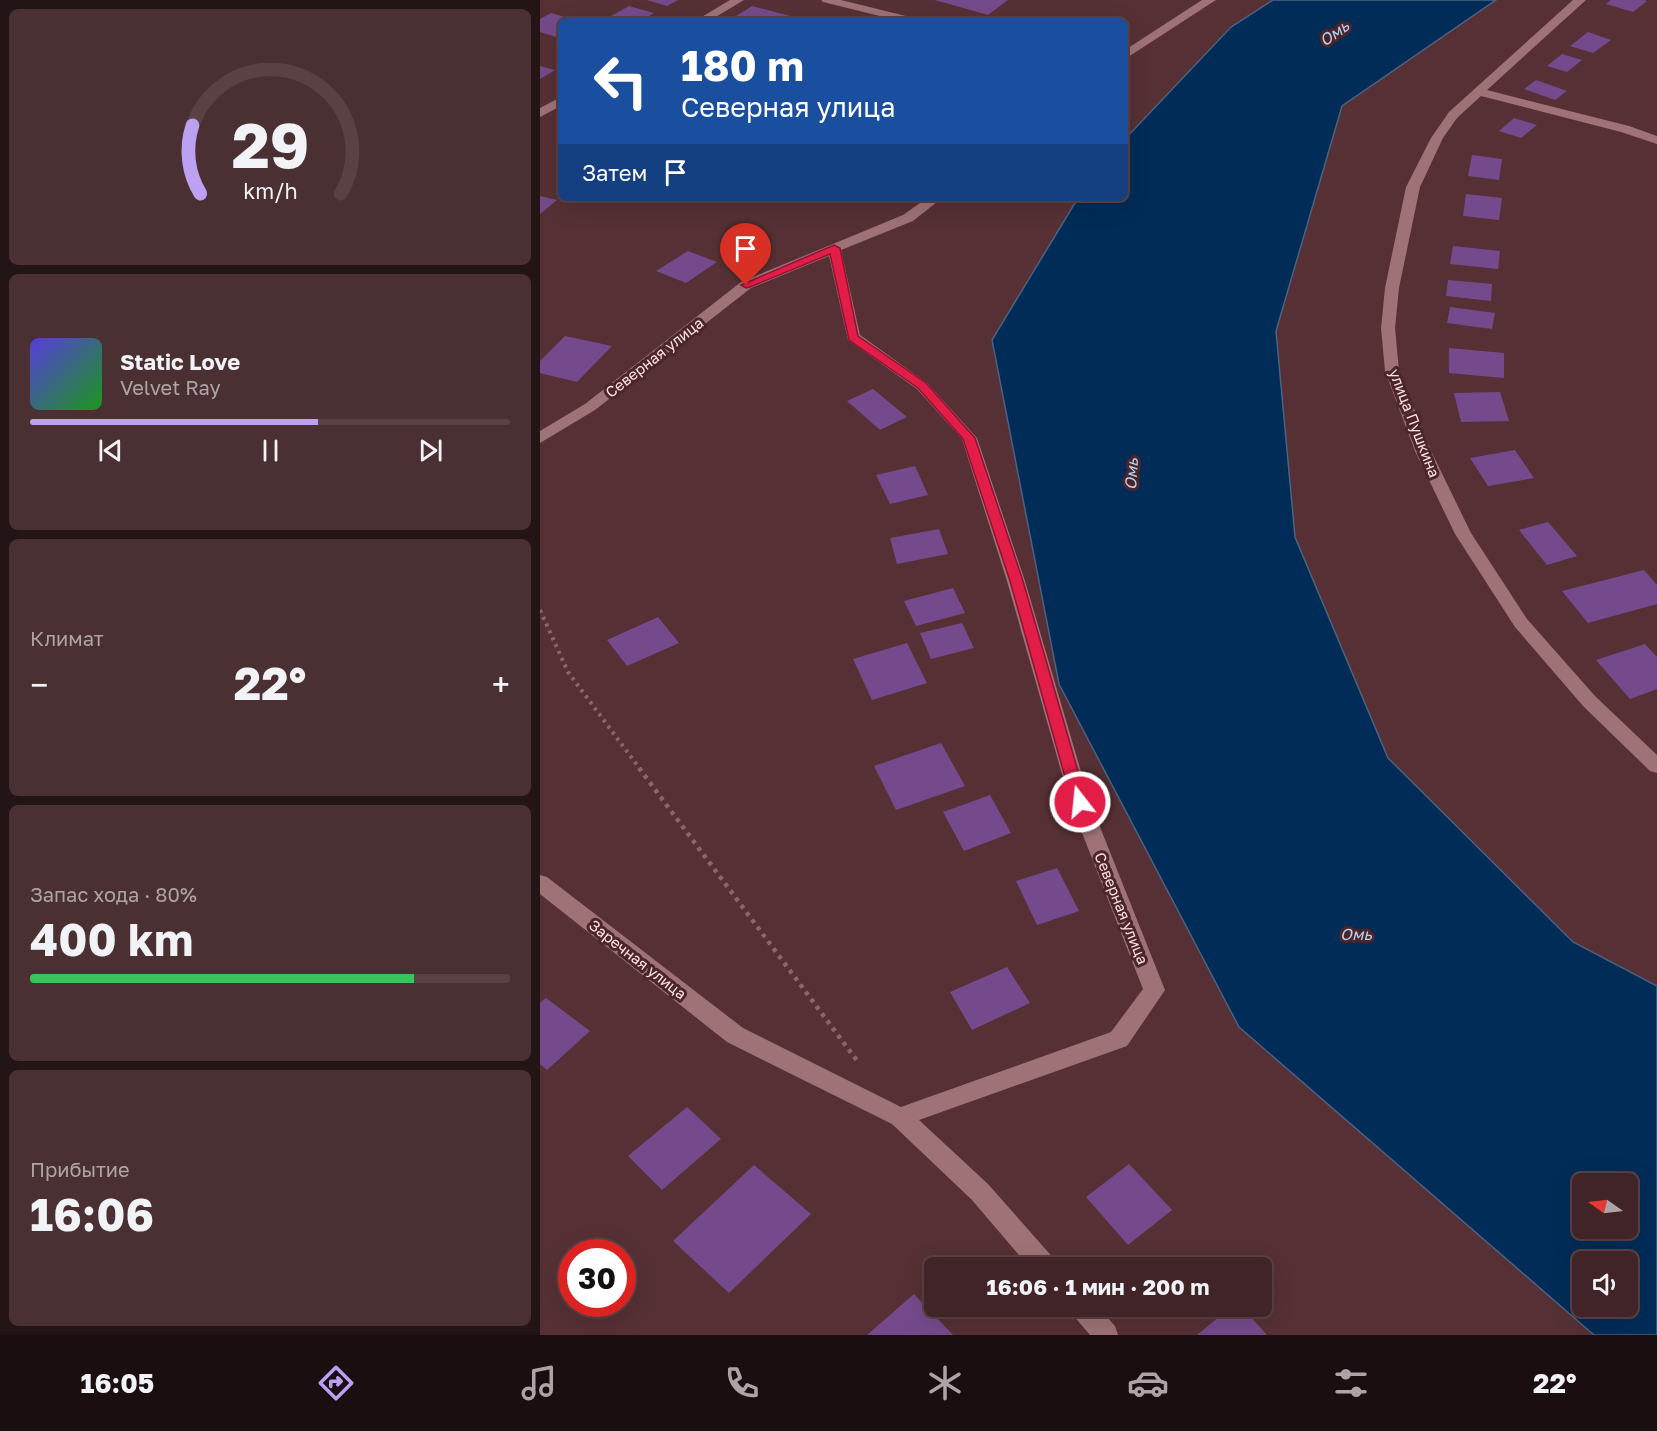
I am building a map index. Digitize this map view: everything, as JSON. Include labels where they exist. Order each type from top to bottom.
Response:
[{"type":"street","points":[[706,18],[738,0]]},
{"type":"street","points":[[827,0],[902,18]]},
{"type":"street","points":[[1128,53],[1210,0]]},
{"type":"street","name":"улица Пушкина","points":[[1580,0],[1453,115],[1437,138],[1413,188],[1392,288],[1388,328],[1392,370],[1423,451],[1463,534],[1521,623],[1589,701],[1657,766]]},
{"type":"street","points":[[1480,92],[1625,129],[1657,140]]},
{"type":"street","points":[[540,113],[558,103]]},
{"type":"street","name":"Северная улица","points":[[540,438],[590,407],[746,285],[908,218],[931,201]]},
{"type":"street","name":"Северная улица","points":[[834,248],[853,338],[922,386],[969,438],[1016,581],[1080,802],[1154,990],[1119,1039],[900,1117]]},
{"type":"street","name":"Заречная улица","points":[[540,883],[735,1035],[900,1117],[980,1192],[1036,1257]]},
{"type":"street","points":[[1090,1317],[1106,1335]]},
{"type":"path","points":[[540,610],[568,672],[864,1070]]},
{"type":"water","name":"Омь","points":[[1273,0],[1496,0],[1342,106],[1276,331],[1295,537],[1388,758],[1573,942],[1657,986],[1657,1335],[1594,1335],[1573,1317],[1638,1317],[1638,1251],[1572,1251],[1572,1316],[1239,1027],[1059,684],[992,340],[1076,201],[1128,201],[1128,136],[1231,27]]},
{"type":"building","points":[[647,0],[678,0],[667,6]]},
{"type":"building","points":[[935,0],[1008,0],[988,15]]},
{"type":"building","points":[[1611,0],[1647,1],[1633,12],[1606,4]]},
{"type":"building","points":[[629,6],[654,13],[645,18],[608,18]]},
{"type":"building","points":[[752,6],[794,17],[744,18],[736,16]]},
{"type":"building","points":[[551,13],[568,18],[558,18],[558,38],[540,32],[540,19]]},
{"type":"building","points":[[1588,32],[1611,40],[1593,53],[1570,46]]},
{"type":"building","points":[[1562,54],[1582,60],[1567,72],[1547,66]]},
{"type":"building","points":[[540,66],[555,70],[540,79]]},
{"type":"building","points":[[1536,80],[1567,91],[1555,100],[1524,89]]},
{"type":"building","points":[[1514,118],[1537,125],[1521,138],[1499,131]]},
{"type":"building","points":[[1472,155],[1502,159],[1499,180],[1468,176]]},
{"type":"building","points":[[1466,194],[1502,198],[1499,220],[1463,216]]},
{"type":"building","points":[[540,196],[557,200],[540,214]]},
{"type":"building","points":[[1453,246],[1500,251],[1498,269],[1450,264]]},
{"type":"building","points":[[688,251],[717,262],[686,283],[656,271]]},
{"type":"building","points":[[1448,280],[1492,284],[1491,301],[1446,296]]},
{"type":"building","points":[[1450,307],[1495,313],[1492,329],[1447,323]]},
{"type":"building","points":[[565,336],[612,346],[577,382],[540,373],[540,361]]},
{"type":"building","points":[[1449,348],[1504,353],[1504,378],[1449,373]]},
{"type":"building","points":[[873,389],[907,417],[880,430],[847,401]]},
{"type":"building","points":[[1500,392],[1509,421],[1461,422],[1454,393]]},
{"type":"building","points":[[1515,450],[1534,478],[1488,486],[1470,458]]},
{"type":"building","points":[[915,466],[928,495],[890,504],[876,475]]},
{"type":"building","points":[[1548,522],[1577,556],[1547,565],[1519,530]]},
{"type":"building","points":[[939,529],[948,554],[897,564],[890,538]]},
{"type":"building","points":[[1644,570],[1657,585],[1657,604],[1588,623],[1562,591]]},
{"type":"building","points":[[953,588],[965,613],[916,626],[904,601]]},
{"type":"building","points":[[658,617],[679,643],[627,666],[607,640]]},
{"type":"building","points":[[962,623],[974,648],[931,659],[920,633]]},
{"type":"building","points":[[907,643],[927,683],[872,700],[853,659]]},
{"type":"building","points":[[1645,644],[1657,657],[1657,689],[1630,699],[1596,660]]},
{"type":"building","points":[[941,743],[965,786],[896,810],[874,766]]},
{"type":"building","points":[[990,795],[1011,833],[964,851],[943,812]]},
{"type":"building","points":[[1057,868],[1079,911],[1037,925],[1016,881]]},
{"type":"building","points":[[1007,967],[1030,1003],[972,1030],[950,992]]},
{"type":"building","points":[[546,998],[590,1031],[547,1070],[540,1064],[540,1003]]},
{"type":"building","points":[[687,1107],[721,1139],[662,1190],[628,1156]]},
{"type":"building","points":[[1129,1164],[1172,1210],[1128,1245],[1086,1197]]},
{"type":"building","points":[[754,1165],[811,1214],[729,1293],[673,1241]]},
{"type":"building","points":[[914,1294],[924,1305],[924,1317],[936,1317],[953,1335],[867,1335]]},
{"type":"building","points":[[1219,1317],[1251,1317],[1267,1335],[1197,1335]]},
{"type":"route","points":[[746,285],[834,248],[853,338],[922,386],[969,438],[1016,581],[1080,802]]}]
